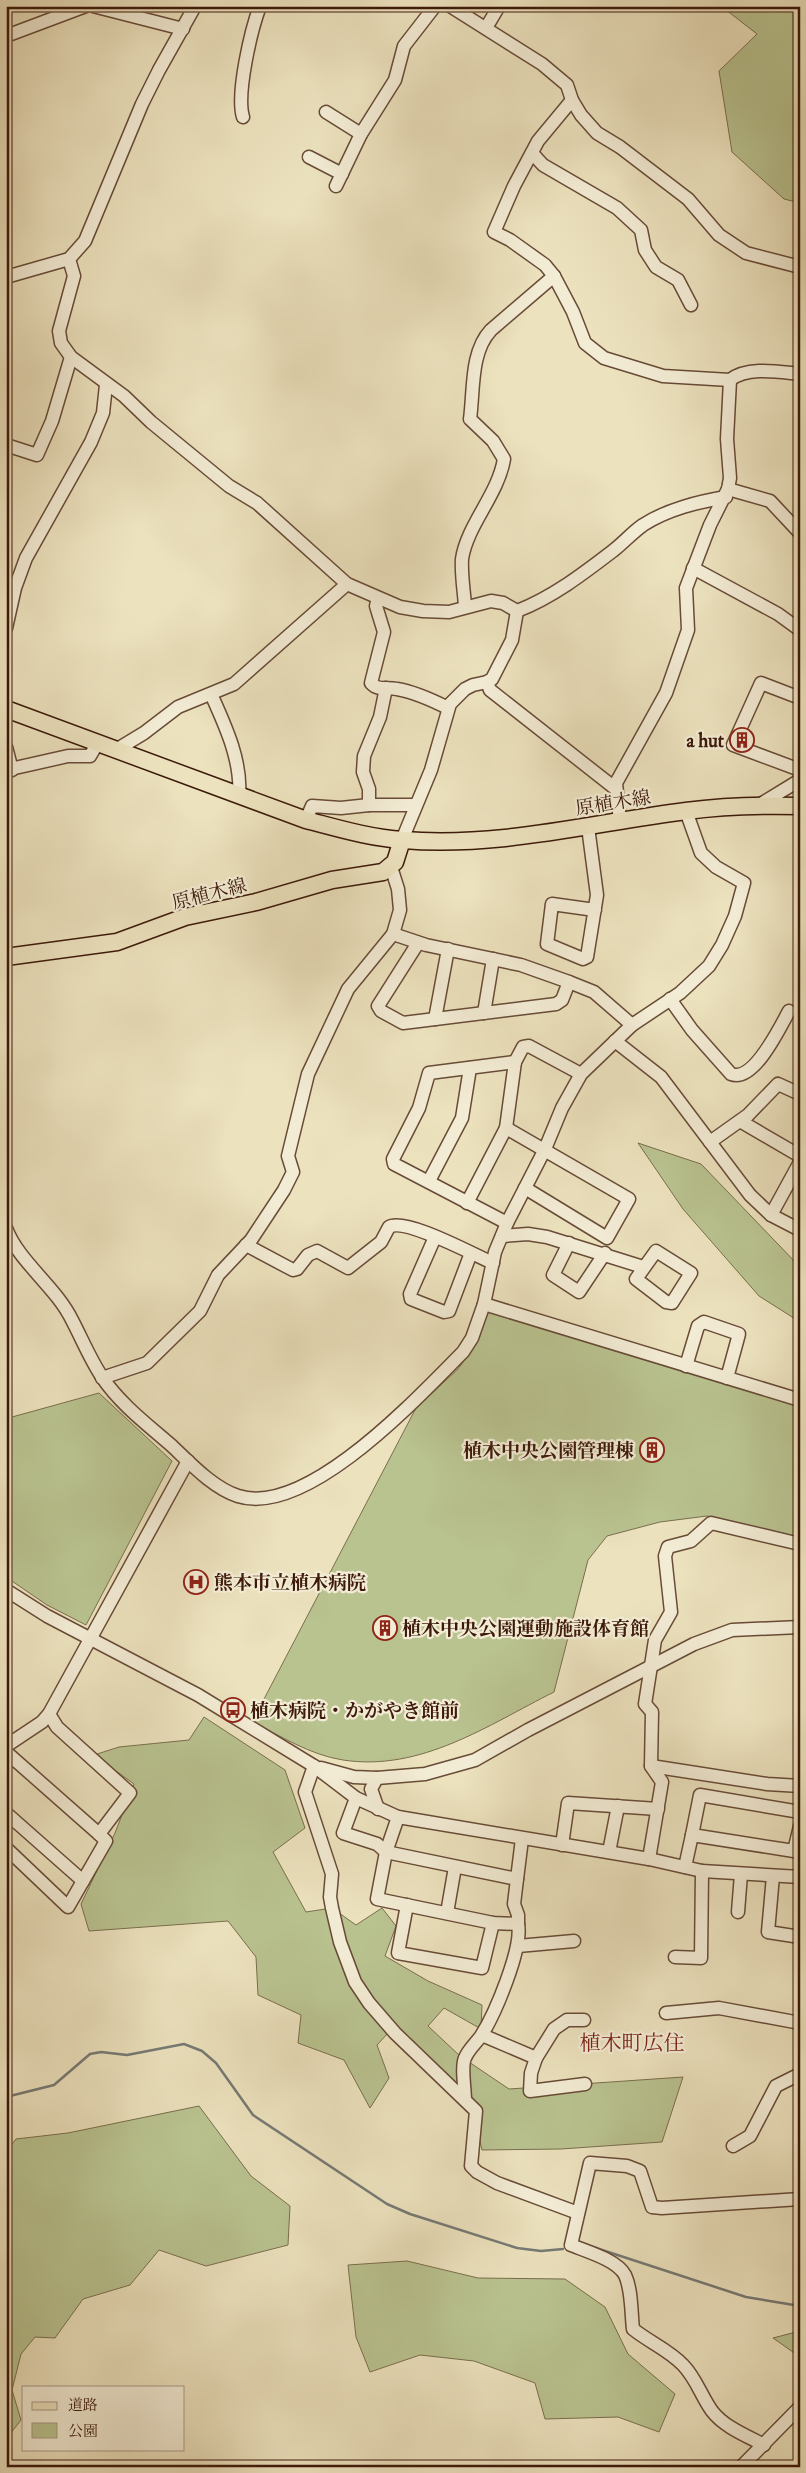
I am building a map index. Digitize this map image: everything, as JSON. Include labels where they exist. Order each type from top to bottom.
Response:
[{"type":"main road","name":"原植木線","points":[[6,709],[306,820],[348,831],[402,840],[475,841],[588,827],[686,811],[759,805],[800,806]]},
{"type":"main road","points":[[391,867],[396,862],[402,840]]},
{"type":"main road","name":"原植木線","points":[[6,957],[117,942],[185,917],[256,902],[332,880],[383,872],[391,867]]},
{"type":"street","points":[[6,36],[86,6]]},
{"type":"street","points":[[93,6],[183,29]]},
{"type":"street","points":[[6,277],[69,259],[86,241],[142,104],[158,70],[195,6]]},
{"type":"street","points":[[243,117],[241,110],[245,69],[260,6]]},
{"type":"street","points":[[336,186],[361,134],[394,80],[404,46],[435,6]]},
{"type":"street","points":[[450,6],[542,64],[567,86],[572,100],[596,133],[620,147],[688,199],[719,235],[746,253],[800,266]]},
{"type":"street","points":[[486,28],[500,6]]},
{"type":"street","points":[[572,100],[538,141],[514,186],[494,232],[510,240],[545,265],[554,276],[586,343],[604,358],[663,376],[730,380],[737,375],[756,371],[800,374]]},
{"type":"street","points":[[326,112],[361,134]]},
{"type":"street","points":[[532,153],[543,165],[617,208],[641,230],[645,250],[656,267],[678,280],[691,304]]},
{"type":"street","points":[[309,158],[342,174]]},
{"type":"street","points":[[69,259],[74,276],[59,331],[61,343],[71,357],[124,396],[151,422],[230,486],[257,503],[347,584],[400,607],[423,611],[449,612],[465,606],[497,602],[518,611],[538,603],[552,594],[615,549],[642,526],[658,517],[694,503],[727,493],[770,501],[800,533]]},
{"type":"street","points":[[465,606],[462,558],[469,539],[501,476],[504,458],[493,441],[470,420],[477,354],[486,335],[554,276]]},
{"type":"street","points":[[6,445],[37,455],[52,421],[71,357]]},
{"type":"street","points":[[620,822],[616,783],[622,768],[666,693],[688,630],[686,588],[710,525],[727,493],[730,478],[727,439],[730,380]]},
{"type":"street","points":[[6,628],[15,588],[26,558],[73,478],[97,428],[103,413],[106,384]]},
{"type":"street","points":[[693,568],[778,614],[800,630]]},
{"type":"street","points":[[116,750],[144,733],[178,707],[234,684],[347,584]]},
{"type":"street","points":[[378,598],[376,606],[384,632],[370,680],[376,687],[398,689],[421,695],[448,708]]},
{"type":"street","points":[[518,611],[509,645],[488,682],[490,690],[616,789]]},
{"type":"street","points":[[402,840],[431,770],[448,708],[465,689],[472,685],[488,682]]},
{"type":"street","points":[[800,698],[760,683],[733,745],[800,770]]},
{"type":"street","points":[[369,805],[369,789],[363,772],[364,756],[380,717],[386,688]]},
{"type":"street","points":[[211,694],[228,732],[240,784],[239,796]]},
{"type":"street","points":[[6,747],[9,770],[68,756],[90,756],[97,744]]},
{"type":"street","points":[[759,805],[800,780]]},
{"type":"street","points":[[306,820],[312,806],[341,808],[369,805],[415,805]]},
{"type":"street","points":[[6,1228],[14,1244],[54,1291],[72,1318],[102,1378],[120,1399],[188,1461],[219,1486],[238,1496],[264,1499],[288,1493],[313,1482],[356,1453],[462,1352],[472,1338],[484,1304],[492,1263],[507,1223],[545,1149],[562,1108],[581,1074],[632,1025],[670,999],[708,966],[722,945],[735,916],[744,883],[716,866],[700,853],[686,811]]},
{"type":"street","points":[[588,827],[597,895],[595,910],[586,959],[547,944],[552,904],[595,910]]},
{"type":"street","points":[[102,1378],[147,1363],[200,1311],[218,1275],[246,1245],[284,1190],[293,1172],[288,1156],[308,1074],[348,989],[393,934],[400,910],[398,889],[391,867]]},
{"type":"street","points":[[393,934],[448,950],[521,964],[569,982],[594,992],[632,1025]]},
{"type":"street","points":[[418,942],[379,1003],[379,1009],[403,1023],[556,1004],[562,1000],[569,982]]},
{"type":"street","points":[[435,1019],[448,950]]},
{"type":"street","points":[[484,1013],[493,959]]},
{"type":"street","points":[[670,999],[692,1030],[731,1074],[736,1076],[741,1075],[764,1056],[790,1011]]},
{"type":"street","points":[[615,1041],[661,1077],[750,1195],[771,1215],[800,1230]]},
{"type":"street","points":[[466,1202],[506,1128],[515,1062],[523,1047],[526,1045],[581,1074]]},
{"type":"street","points":[[507,1223],[394,1164],[393,1157],[419,1108],[427,1075],[432,1071],[515,1062]]},
{"type":"street","points":[[429,1182],[462,1118],[470,1068]]},
{"type":"street","points":[[710,1142],[740,1121],[778,1084],[800,1094]]},
{"type":"street","points":[[740,1121],[800,1156]]},
{"type":"street","points":[[506,1128],[628,1197],[629,1201],[608,1238],[603,1253],[579,1292],[553,1275],[569,1243]]},
{"type":"street","points":[[771,1215],[800,1162]]},
{"type":"street","points":[[525,1188],[608,1238]]},
{"type":"street","points":[[246,1245],[293,1270],[297,1269],[308,1255],[316,1251],[348,1268],[376,1247],[391,1226],[416,1230],[492,1263]]},
{"type":"street","points":[[502,1236],[528,1234],[569,1243],[643,1267]]},
{"type":"street","points":[[435,1237],[410,1294],[411,1299],[444,1312],[450,1312],[471,1253]]},
{"type":"street","points":[[656,1251],[691,1273],[672,1303],[669,1303],[637,1282],[636,1276],[643,1267],[656,1251]]},
{"type":"street","points":[[484,1304],[800,1400]]},
{"type":"street","points":[[686,1366],[698,1326],[704,1322],[739,1334],[727,1378]]},
{"type":"street","points":[[6,1746],[42,1722],[49,1714],[188,1461]]},
{"type":"street","points":[[650,1859],[662,1782],[651,1766],[652,1712],[645,1704],[649,1667],[655,1640],[671,1612],[666,1556],[668,1547],[690,1541],[711,1523],[800,1544]]},
{"type":"street","points":[[6,1590],[47,1616],[198,1695],[314,1766],[356,1798],[398,1817],[650,1859],[702,1871],[800,1878]]},
{"type":"street","points":[[314,1766],[354,1777],[376,1778],[425,1774],[475,1760],[528,1730],[694,1644],[732,1630],[800,1627]]},
{"type":"street","points":[[49,1714],[57,1727],[130,1793],[99,1834]]},
{"type":"street","points":[[6,1752],[106,1841],[68,1907],[6,1848]]},
{"type":"street","points":[[314,1766],[305,1792],[332,1874],[330,1897],[332,1908],[340,1942],[355,1982],[369,2003],[395,2033],[476,2111],[471,2166],[497,2183],[578,2213]]},
{"type":"street","points":[[651,1766],[766,1784],[800,1786]]},
{"type":"street","points":[[376,1778],[371,1789],[378,1809]]},
{"type":"street","points":[[684,1867],[700,1795],[800,1812]]},
{"type":"street","points":[[356,1798],[343,1833],[377,1844],[386,1852],[517,1879]]},
{"type":"street","points":[[562,1845],[568,1803],[658,1808]]},
{"type":"street","points":[[608,1852],[618,1806]]},
{"type":"street","points":[[6,1813],[83,1881]]},
{"type":"street","points":[[398,1817],[386,1852],[377,1899],[493,1923],[518,1924]]},
{"type":"street","points":[[692,1835],[794,1851],[800,1826]]},
{"type":"street","points":[[465,2100],[464,2059],[482,2035],[504,1990],[518,1946],[520,1933],[518,1915],[514,1904],[522,1839]]},
{"type":"street","points":[[446,1913],[455,1867]]},
{"type":"street","points":[[675,1957],[701,1958],[702,1871]]},
{"type":"street","points":[[738,1912],[741,1874]]},
{"type":"street","points":[[773,1876],[768,1932],[800,1937]]},
{"type":"street","points":[[407,1905],[398,1953],[482,1968],[493,1923]]},
{"type":"street","points":[[518,1946],[574,1941]]},
{"type":"street","points":[[666,2014],[719,2008],[800,2024]]},
{"type":"street","points":[[584,2020],[567,2020],[554,2029],[536,2058],[531,2074],[530,2091],[585,2084]]},
{"type":"street","points":[[482,2035],[536,2058]]},
{"type":"street","points":[[732,2146],[750,2136],[776,2086],[800,2074]]},
{"type":"street","points":[[764,2444],[723,2421],[714,2413],[700,2386],[684,2365],[666,2350],[648,2341],[633,2329],[628,2283],[624,2274],[603,2257],[571,2245],[590,2163],[627,2166],[640,2171],[652,2207],[662,2208],[800,2199]]},
{"type":"street","points":[[740,2467],[800,2407]]},
{"type":"green space","points":[[721,6],[800,6],[800,203],[784,199],[732,152],[719,71],[757,34]]},
{"type":"green space","points":[[638,1143],[701,1164],[800,1267],[800,1322],[759,1296],[683,1209]]},
{"type":"green space","points":[[487,1310],[800,1404],[800,1541],[707,1516],[660,1522],[607,1536],[588,1560],[554,1692],[479,1731],[427,1752],[400,1759],[372,1762],[343,1760],[319,1754],[252,1722],[416,1408],[458,1369],[477,1343]]},
{"type":"green space","points":[[99,1393],[172,1461],[86,1625],[47,1605],[6,1577],[6,1434],[12,1417]]},
{"type":"green space","points":[[204,1717],[285,1770],[305,1828],[273,1852],[306,1912],[332,1908],[356,1925],[382,1908],[396,1926],[385,1956],[428,1981],[482,2005],[481,2029],[444,2008],[428,2026],[460,2056],[509,2089],[683,2077],[662,2142],[561,2149],[482,2150],[473,2111],[389,2032],[377,2045],[389,2078],[370,2108],[344,2060],[298,2043],[301,2015],[258,1995],[256,1957],[228,1921],[89,1931],[81,1904],[115,1833],[134,1784],[94,1755],[119,1747],[189,1740]]},
{"type":"green space","points":[[199,2106],[251,2176],[290,2206],[288,2245],[206,2266],[159,2250],[130,2285],[83,2299],[55,2338],[35,2337],[21,2354],[12,2390],[21,2420],[6,2439],[6,2152],[16,2139],[68,2133]]},
{"type":"green space","points":[[407,2261],[478,2278],[565,2279],[605,2307],[628,2354],[675,2394],[659,2432],[618,2417],[545,2419],[535,2383],[474,2361],[420,2355],[370,2372],[356,2337],[348,2265]]},
{"type":"green space","points":[[800,2331],[800,2357],[773,2338]]},
{"type":"waterway","points":[[6,2097],[54,2085],[90,2054],[101,2052],[127,2055],[184,2044],[202,2051],[216,2063],[253,2115],[387,2204],[410,2214],[517,2248],[541,2251],[563,2249]]},
{"type":"waterway","points":[[593,2247],[746,2297],[800,2306]]},
{"type":"place","name":"a hut","points":[[742,740]]},
{"type":"place","name":"植木中央公園管理棟","points":[[652,1450]]},
{"type":"place","name":"熊本市立植木病院","points":[[196,1582]]},
{"type":"place","name":"植木中央公園運動施設体育館","points":[[385,1628]]},
{"type":"place","name":"植木病院・かがやき館前","points":[[233,1710]]},
{"type":"district","name":"植木町広住","points":[[632,2043]]}]
